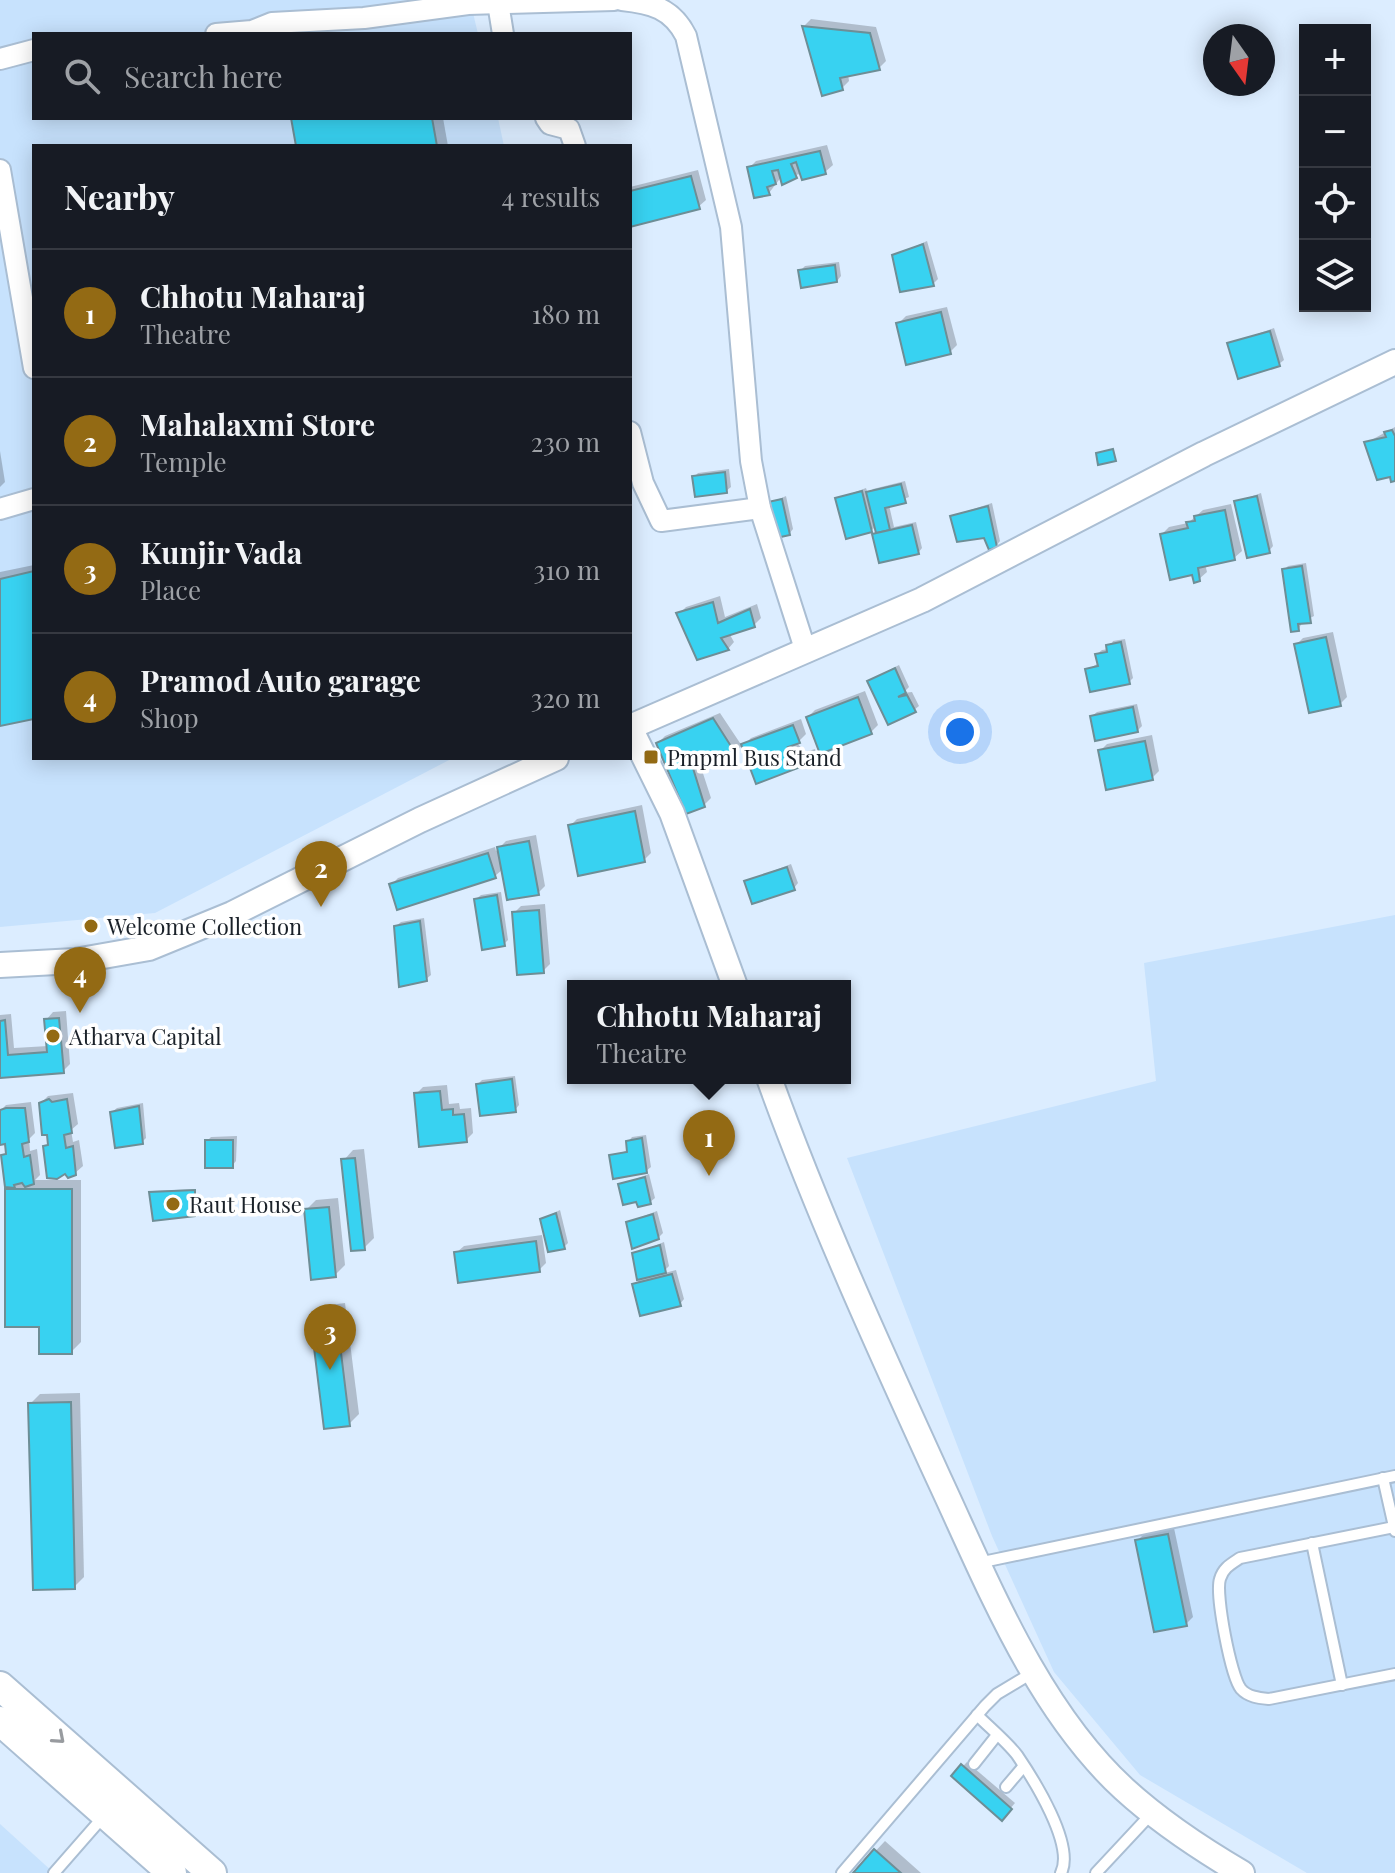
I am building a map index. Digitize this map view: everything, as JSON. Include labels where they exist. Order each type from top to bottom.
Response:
[{"type":"main road","points":[[0,1686],[114,1804],[172,1873]]},
{"type":"main road","points":[[0,1721],[212,1873]]},
{"type":"street","points":[[240,32],[272,23],[364,18],[449,3],[614,0]]},
{"type":"street","points":[[622,0],[648,3],[667,11],[686,36],[731,227],[751,461],[760,508],[806,652]]},
{"type":"street","points":[[498,3],[503,32]]},
{"type":"street","points":[[0,59],[32,51]]},
{"type":"street","points":[[547,120],[550,124],[569,129],[574,144]]},
{"type":"street","points":[[0,170],[32,356]]},
{"type":"street","points":[[632,727],[922,600],[1204,454],[1395,362]]},
{"type":"street","points":[[632,440],[643,483],[661,521],[760,508]]},
{"type":"street","points":[[0,509],[32,500]]},
{"type":"street","points":[[632,732],[672,813],[733,980]]},
{"type":"street","points":[[0,965],[75,961],[149,948],[232,914],[420,820],[552,760]]},
{"type":"street","points":[[771,1084],[894,1382],[978,1563],[1034,1672],[1078,1737],[1123,1788],[1208,1853],[1242,1873]]},
{"type":"lane","points":[[978,1563],[1389,1477],[1394,1530],[1240,1558],[1226,1567],[1218,1587],[1234,1675],[1241,1690],[1254,1697],[1269,1699],[1395,1674]]},
{"type":"lane","points":[[1312,1543],[1342,1685]]},
{"type":"lane","points":[[842,1873],[997,1694],[1034,1672]]},
{"type":"lane","points":[[977,1715],[1023,1767],[1063,1838],[1065,1864],[1061,1873]]},
{"type":"lane","points":[[974,1764],[997,1735]]},
{"type":"lane","points":[[1006,1787],[1023,1767]]},
{"type":"lane","points":[[54,1873],[114,1804]]},
{"type":"lane","points":[[1096,1873],[1154,1812]]},
{"type":"shaded area","points":[[0,0],[470,0],[478,32],[32,32],[32,120],[498,120],[504,144],[32,144],[32,760],[449,760],[155,913],[0,927]]},
{"type":"shaded area","points":[[1395,915],[1395,1873],[1307,1873],[1140,1775],[1054,1672],[992,1536],[847,1158],[1156,1081],[1144,963]]},
{"type":"shaded area","points":[[0,1824],[54,1873],[0,1873]]},
{"type":"building","points":[[802,26],[870,33],[880,70],[840,78],[843,90],[822,96]]},
{"type":"building","points":[[291,120],[432,120],[437,144],[296,144]]},
{"type":"building","points":[[820,151],[826,174],[802,180],[796,162],[791,164],[797,178],[782,185],[778,170],[772,171],[776,184],[767,187],[770,195],[754,198],[747,167]]},
{"type":"building","points":[[691,176],[700,209],[632,226],[632,191]]},
{"type":"building","points":[[923,244],[934,286],[900,292],[892,255]]},
{"type":"building","points":[[835,265],[837,282],[801,288],[798,270]]},
{"type":"building","points":[[941,312],[951,354],[906,365],[896,323]]},
{"type":"building","points":[[1270,331],[1280,366],[1238,379],[1227,343]]},
{"type":"building","points":[[1392,430],[1395,436],[1395,481],[1391,482],[1390,477],[1377,480],[1364,442],[1386,437],[1384,432]]},
{"type":"building","points":[[1113,449],[1116,461],[1098,465],[1096,453]]},
{"type":"building","points":[[725,472],[727,493],[695,497],[692,476]]},
{"type":"building","points":[[901,484],[906,503],[885,508],[890,530],[876,533],[866,492]]},
{"type":"building","points":[[862,491],[872,532],[846,539],[835,498]]},
{"type":"building","points":[[1257,496],[1270,553],[1247,558],[1234,501]]},
{"type":"building","points":[[782,499],[790,535],[776,538],[768,502]]},
{"type":"building","points":[[988,506],[997,547],[989,550],[984,538],[957,542],[950,516]]},
{"type":"building","points":[[1225,510],[1235,560],[1198,568],[1200,581],[1194,583],[1192,575],[1170,580],[1160,534],[1188,528],[1186,522],[1195,521],[1194,516]]},
{"type":"building","points":[[912,525],[919,554],[879,563],[872,534]]},
{"type":"building","points":[[1302,566],[1311,623],[1298,624],[1299,631],[1291,632],[1282,569]]},
{"type":"building","points":[[32,571],[32,719],[0,726],[0,579]]},
{"type":"building","points":[[713,602],[718,623],[750,609],[755,627],[721,638],[729,650],[697,660],[676,613]]},
{"type":"building","points":[[1326,637],[1341,706],[1309,713],[1294,644]]},
{"type":"building","points":[[1121,642],[1130,684],[1090,692],[1085,669],[1098,666],[1095,654],[1107,652],[1106,645]]},
{"type":"building","points":[[895,668],[906,693],[898,697],[907,695],[916,712],[888,725],[867,681]]},
{"type":"building","points":[[858,697],[872,734],[820,754],[806,717]]},
{"type":"building","points":[[1133,707],[1138,732],[1095,741],[1090,716]]},
{"type":"building","points":[[713,718],[736,754],[692,765],[705,807],[686,814],[656,743]]},
{"type":"building","points":[[793,725],[800,743],[788,747],[797,758],[808,755],[811,763],[756,784],[741,744]]},
{"type":"building","points":[[1145,741],[1153,780],[1106,790],[1098,750]]},
{"type":"building","points":[[635,811],[645,862],[578,876],[568,825]]},
{"type":"building","points":[[529,841],[539,895],[507,900],[497,847]]},
{"type":"building","points":[[488,853],[496,878],[397,910],[389,884]]},
{"type":"building","points":[[787,867],[795,890],[752,904],[744,881]]},
{"type":"building","points":[[497,895],[505,946],[482,950],[474,899]]},
{"type":"building","points":[[539,910],[544,973],[517,975],[512,912]]},
{"type":"building","points":[[420,921],[427,981],[399,987],[394,926]]},
{"type":"building","name":"Atharva Capital","points":[[59,1018],[64,1073],[0,1078],[0,1021],[5,1020],[8,1055],[47,1052],[44,1019]]},
{"type":"building","points":[[512,1079],[516,1112],[480,1116],[476,1084]]},
{"type":"building","points":[[440,1091],[442,1110],[453,1109],[453,1115],[464,1114],[467,1142],[419,1147],[414,1093]]},
{"type":"building","points":[[49,1099],[52,1102],[67,1099],[72,1133],[64,1135],[66,1148],[73,1146],[76,1175],[68,1178],[65,1174],[57,1179],[47,1178],[43,1146],[48,1145],[47,1135],[42,1135],[39,1103]]},
{"type":"building","points":[[139,1106],[143,1144],[115,1148],[110,1112]]},
{"type":"building","points":[[25,1108],[29,1142],[22,1144],[24,1157],[30,1155],[34,1184],[25,1187],[22,1183],[14,1185],[15,1188],[5,1187],[1,1155],[6,1154],[5,1144],[0,1145],[0,1110]]},
{"type":"building","points":[[642,1138],[647,1173],[613,1179],[609,1155],[627,1152],[626,1141]]},
{"type":"building","points":[[205,1140],[233,1140],[233,1168],[205,1168]]},
{"type":"building","points":[[355,1158],[365,1250],[351,1251],[341,1159]]},
{"type":"building","points":[[645,1177],[651,1204],[638,1207],[636,1202],[623,1205],[618,1184]]},
{"type":"building","points":[[5,1189],[72,1189],[72,1354],[39,1354],[39,1327],[5,1327]]},
{"type":"building","name":"Raut House","points":[[195,1190],[195,1216],[153,1221],[149,1192]]},
{"type":"building","points":[[329,1207],[336,1277],[311,1280],[304,1209]]},
{"type":"building","points":[[556,1213],[565,1249],[548,1252],[540,1219]]},
{"type":"building","points":[[653,1214],[659,1239],[632,1249],[626,1222]]},
{"type":"building","points":[[536,1241],[540,1272],[458,1283],[454,1252]]},
{"type":"building","points":[[660,1245],[666,1273],[637,1280],[632,1253]]},
{"type":"building","points":[[672,1274],[681,1306],[640,1316],[632,1284]]},
{"type":"building","points":[[336,1312],[350,1426],[324,1429],[310,1315]]},
{"type":"building","points":[[71,1402],[75,1589],[33,1590],[28,1403]]},
{"type":"building","points":[[1168,1534],[1187,1626],[1154,1632],[1135,1540]]},
{"type":"building","points":[[961,1764],[1012,1809],[1002,1821],[951,1776]]},
{"type":"building","points":[[874,1849],[901,1873],[853,1873]]},
{"type":"place","name":"Pmpml Bus Stand","points":[[651,757]]},
{"type":"place","name":"Mahalaxmi Store","points":[[321,907]]},
{"type":"place","name":"Welcome Collection","points":[[91,926]]},
{"type":"place","name":"Pramod Auto garage","points":[[80,1013]]},
{"type":"place","name":"Atharva Capital","points":[[53,1036]]},
{"type":"place","name":"Chhotu Maharaj","points":[[709,1176]]},
{"type":"place","name":"Raut House","points":[[173,1204]]},
{"type":"place","name":"Kunjir Vada","points":[[330,1370]]}]
